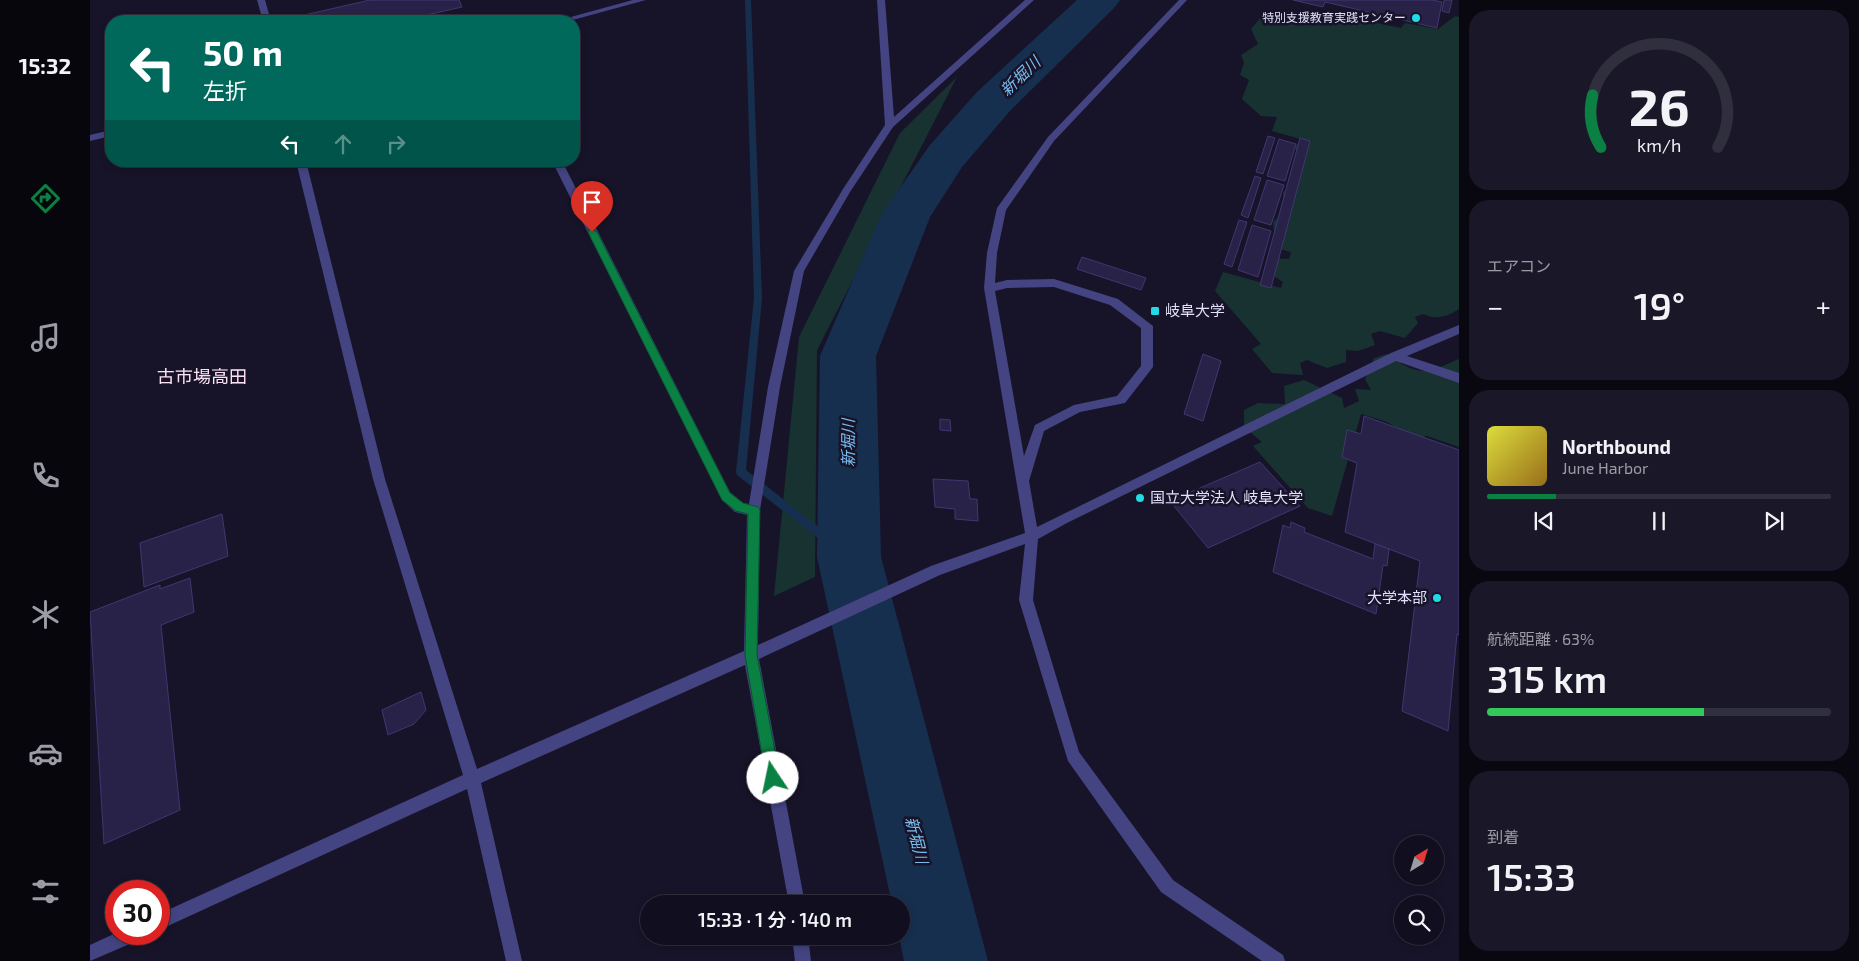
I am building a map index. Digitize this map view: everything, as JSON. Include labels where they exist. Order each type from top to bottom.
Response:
[{"type":"street","points":[[261,0],[265,15]]},
{"type":"street","points":[[580,16],[642,0]]},
{"type":"street","points":[[881,0],[890,125]]},
{"type":"street","points":[[795,895],[751,655],[754,510],[774,387],[799,271],[846,191],[890,125],[1030,0]]},
{"type":"street","points":[[1183,0],[1051,139],[1001,210],[992,253],[989,288],[1024,480],[1032,536],[1026,600],[1074,756],[1167,886],[1278,961]]},
{"type":"street","points":[[90,138],[105,134]]},
{"type":"street","points":[[302,167],[379,479],[472,779],[514,961]]},
{"type":"street","points":[[560,167],[726,496],[740,508],[754,510]]},
{"type":"street","points":[[989,288],[1007,284],[1054,283],[1114,302],[1147,326],[1147,367],[1121,400],[1078,408],[1039,428],[1024,480]]},
{"type":"street","points":[[170,917],[472,779],[770,647],[936,570],[1032,536],[1395,356],[1459,329]]},
{"type":"street","points":[[1395,356],[1459,378]]},
{"type":"street","points":[[90,954],[109,945]]},
{"type":"street","points":[[801,945],[803,961]]},
{"type":"green space","points":[[1288,11],[1301,16],[1337,19],[1353,18],[1401,28],[1405,23],[1438,29],[1455,16],[1459,17],[1459,309],[1441,317],[1423,314],[1415,317],[1418,323],[1405,338],[1380,331],[1371,334],[1375,345],[1358,351],[1346,350],[1346,362],[1327,368],[1307,360],[1300,363],[1303,375],[1272,373],[1252,349],[1261,344],[1215,291],[1223,272],[1281,288],[1283,282],[1264,270],[1268,258],[1289,259],[1291,252],[1276,248],[1273,222],[1283,213],[1283,193],[1298,172],[1295,146],[1304,140],[1272,131],[1277,117],[1261,116],[1242,99],[1249,80],[1240,75],[1244,63],[1241,55],[1258,44],[1251,29],[1261,17]]},
{"type":"green space","points":[[957,77],[817,350],[815,577],[774,596],[799,337],[900,133]]},
{"type":"green space","points":[[1387,354],[1407,367],[1422,371],[1438,368],[1459,359],[1459,447],[1427,436],[1415,438],[1387,422],[1361,414],[1332,516],[1308,508],[1253,446],[1262,442],[1244,427],[1244,410],[1258,403],[1285,404],[1284,386],[1304,380],[1342,398],[1344,408],[1359,401],[1355,389],[1371,390],[1365,379],[1374,358]]},
{"type":"building","points":[[370,0],[459,0],[462,7],[427,15],[304,15]]},
{"type":"building","name":"特別支援教育実践センター","points":[[1293,0],[1432,0],[1442,2],[1437,28],[1325,2],[1323,7]]},
{"type":"building","points":[[1444,0],[1452,0],[1449,13],[1442,11]]},
{"type":"building","points":[[1268,136],[1275,138],[1263,174],[1256,172]]},
{"type":"building","points":[[1300,138],[1310,141],[1271,288],[1260,285]]},
{"type":"building","points":[[1279,139],[1296,144],[1285,181],[1267,176]]},
{"type":"building","points":[[1255,176],[1261,178],[1248,218],[1241,215]]},
{"type":"building","points":[[1267,180],[1284,185],[1271,225],[1254,220]]},
{"type":"building","points":[[1239,220],[1247,222],[1232,267],[1224,264]]},
{"type":"building","points":[[1252,225],[1271,231],[1258,277],[1238,270]]},
{"type":"building","points":[[1082,257],[1146,278],[1141,290],[1077,269]]},
{"type":"building","points":[[1203,354],[1221,361],[1203,421],[1184,414]]},
{"type":"building","name":"大学本部","points":[[1364,416],[1459,450],[1459,635],[1457,634],[1448,731],[1402,711],[1420,561],[1345,532],[1357,463],[1342,457],[1347,430],[1361,434]]},
{"type":"building","points":[[940,419],[950,420],[951,431],[940,430]]},
{"type":"building","points":[[1260,462],[1300,506],[1208,548],[1170,501]]},
{"type":"building","points":[[933,479],[968,481],[970,499],[977,499],[978,521],[955,519],[955,509],[935,507]]},
{"type":"building","points":[[222,514],[228,556],[144,587],[140,543]]},
{"type":"building","points":[[1291,522],[1305,528],[1304,532],[1373,559],[1375,544],[1389,549],[1387,566],[1383,565],[1376,614],[1273,572],[1283,525],[1290,528]]},
{"type":"building","points":[[190,578],[194,612],[161,625],[180,810],[104,844],[90,612],[160,585],[160,589]]},
{"type":"building","points":[[421,692],[426,710],[414,724],[388,735],[382,710]]},
{"type":"waterway","points":[[748,0],[758,298],[741,472],[849,557]]},
{"type":"waterway","name":"新堀川","points":[[946,961],[849,557],[848,356],[906,215],[946,156],[993,102],[1100,0]]},
{"type":"place","name":"特別支援教育実践センター","points":[[1416,18]]},
{"type":"place","name":"岐阜大学","points":[[1155,311]]},
{"type":"place","name":"国立大学法人 岐阜大学","points":[[1140,498]]},
{"type":"place","name":"大学本部","points":[[1437,598]]},
{"type":"district","name":"古市場高田","points":[[202,377]]},
{"type":"route","points":[[592,232],[726,496],[740,508],[754,510],[751,655],[773,778]]}]
